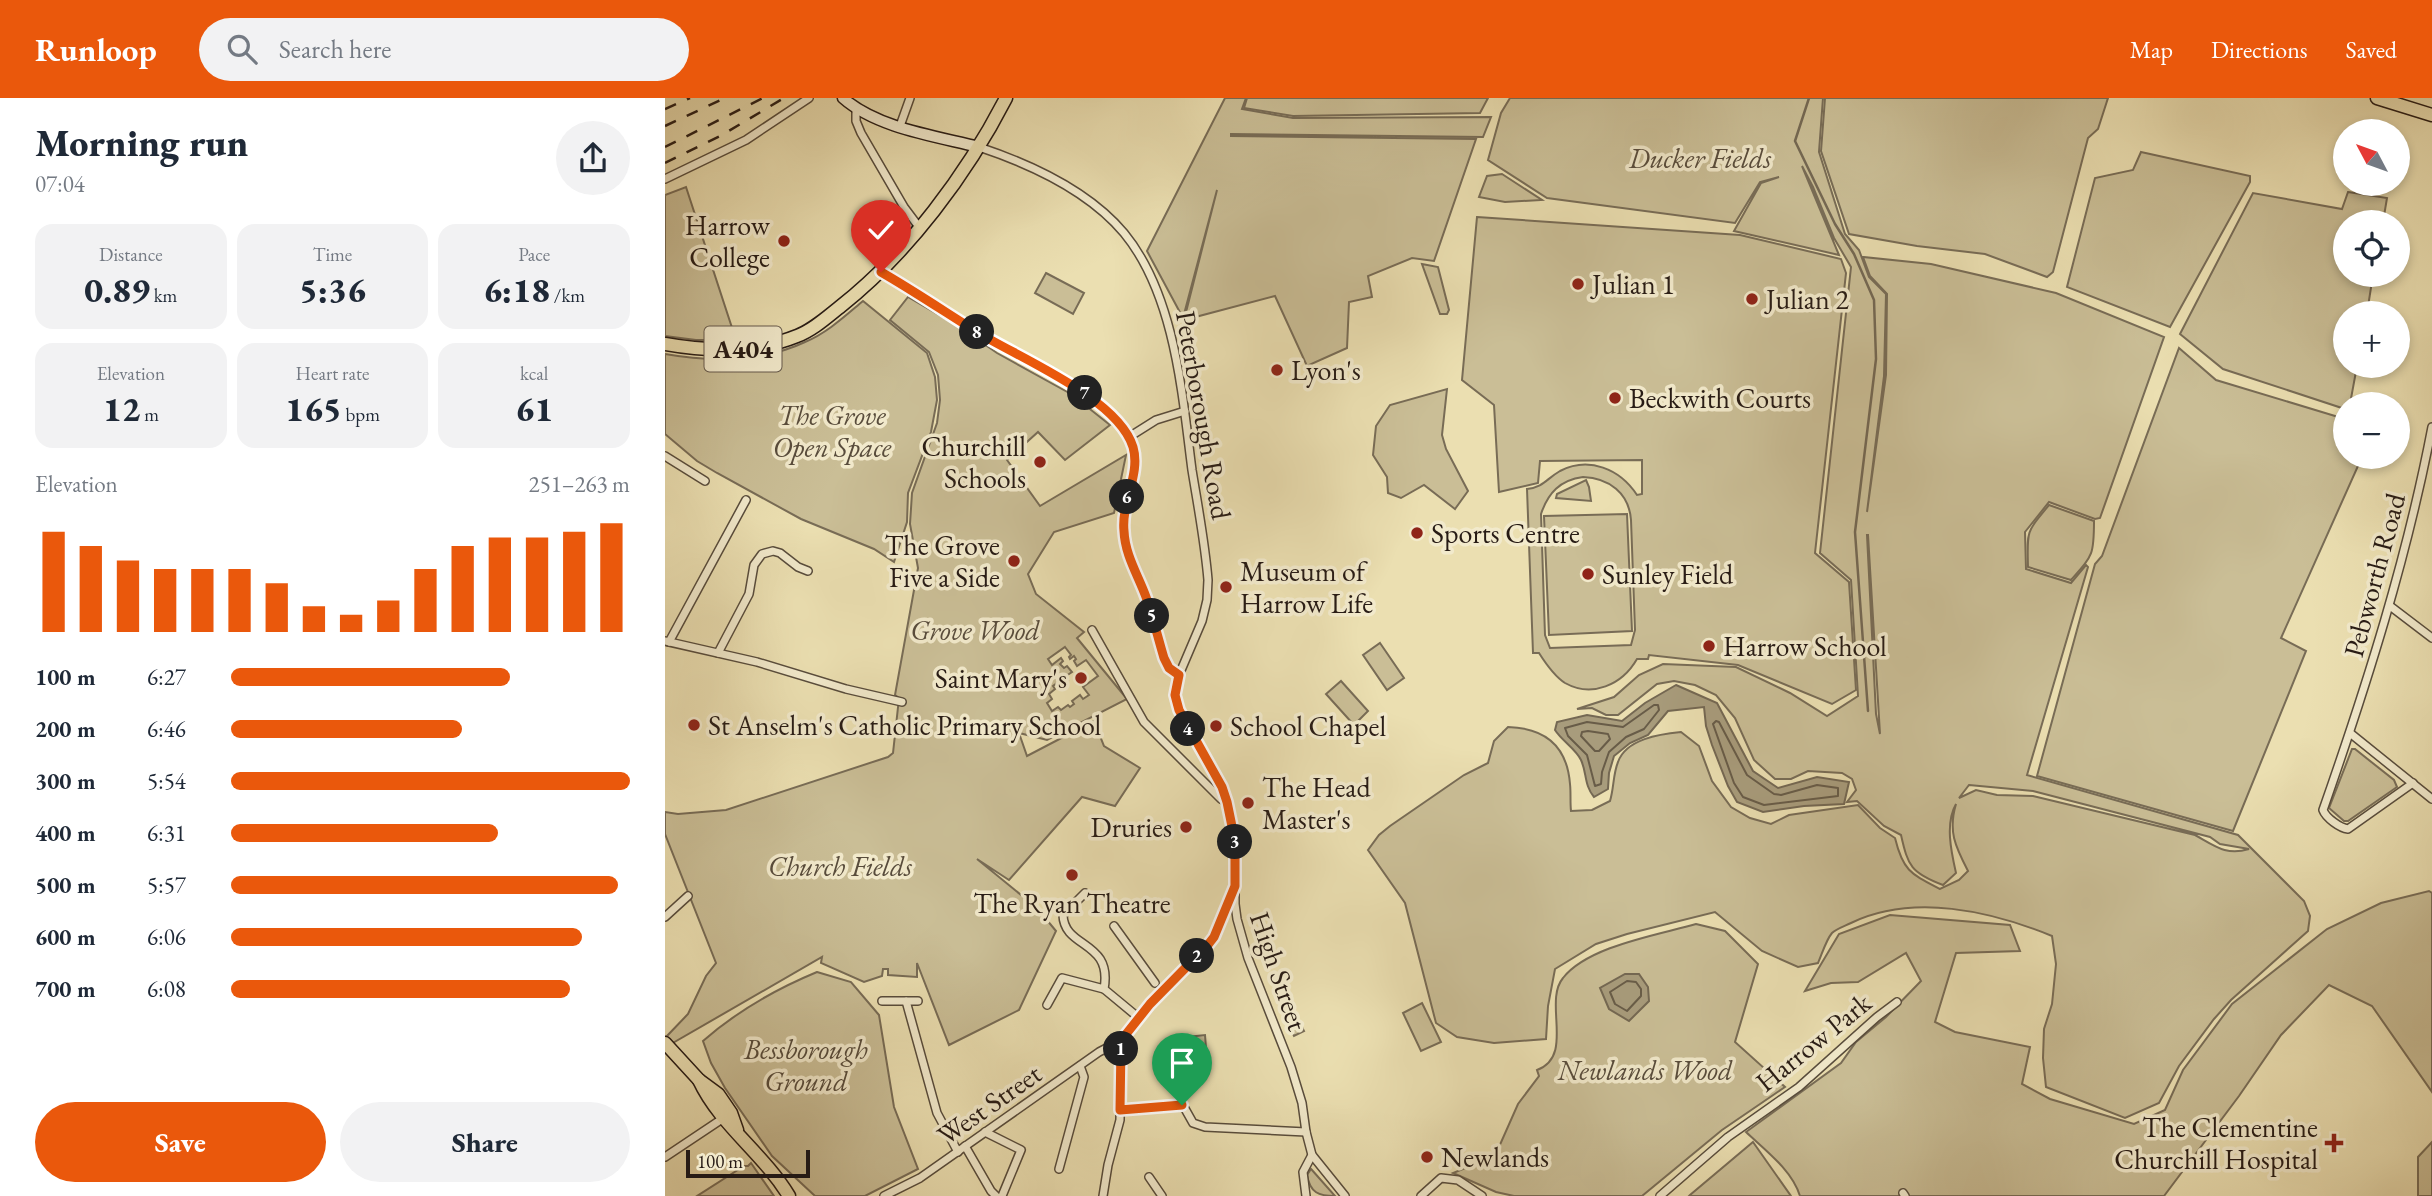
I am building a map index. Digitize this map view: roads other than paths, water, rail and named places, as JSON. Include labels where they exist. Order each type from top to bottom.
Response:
[{"type":"main road","name":"Peterborough Road","points":[[843,98],[856,110],[874,119],[979,147]]},
{"type":"main road","name":"A404","points":[[665,344],[713,351],[741,349],[789,339],[816,325],[881,272],[919,227],[979,147],[1006,98]]},
{"type":"main road","points":[[2377,98],[2432,115]]},
{"type":"main road","points":[[665,1043],[699,1080],[717,1094],[731,1114],[737,1132]]},
{"type":"main road","points":[[699,1080],[722,1119],[737,1132],[789,1196]]},
{"type":"street","points":[[665,179],[746,140],[809,98]]},
{"type":"street","points":[[900,126],[910,98]]},
{"type":"street","points":[[856,110],[856,121],[861,133],[904,207],[919,227]]},
{"type":"street","name":"Peterborough Road","points":[[979,147],[1037,171],[1069,188],[1100,210],[1124,233],[1154,284],[1174,349],[1208,580],[1202,621],[1179,675]]},
{"type":"street","points":[[881,272],[978,332],[1073,384],[1097,401],[1129,437],[1135,464],[1124,514],[1126,545],[1164,658],[1169,668],[1179,675]]},
{"type":"street","points":[[1129,437],[1156,420],[1185,411]]},
{"type":"street","name":"Pebworth Road","points":[[2413,783],[2348,829],[2325,815],[2323,810],[2390,606],[2414,513],[2432,427]]},
{"type":"street","points":[[665,456],[705,481]]},
{"type":"street","points":[[745,500],[667,641],[902,702]]},
{"type":"street","points":[[718,653],[750,594],[754,565],[762,554],[773,551],[780,553],[808,571]]},
{"type":"street","points":[[2390,606],[2432,638]]},
{"type":"street","points":[[1092,630],[1144,722],[1227,802]]},
{"type":"street","name":"High Street","points":[[1179,675],[1175,695],[1179,710],[1222,787],[1227,802],[1235,841],[1236,912],[1246,950],[1291,1067],[1313,1155],[1345,1196]]},
{"type":"street","points":[[2350,733],[2432,799]]},
{"type":"street","name":"West Street","points":[[884,1196],[920,1178],[1099,1052],[1120,1043],[1159,988],[1214,937],[1235,886]]},
{"type":"street","points":[[1085,893],[1062,918],[1071,934],[1093,950],[1101,960],[1106,975],[1104,989]]},
{"type":"street","points":[[665,917],[688,896]]},
{"type":"street","points":[[1114,926],[1159,988]]},
{"type":"street","points":[[1047,1005],[1062,978],[1104,989],[1139,1018]]},
{"type":"street","points":[[882,1001],[918,1001]]},
{"type":"street","points":[[906,1001],[937,1113],[958,1152]]},
{"type":"street","name":"Harrow Park","points":[[1660,1196],[1743,1125],[1799,1087],[1897,1002]]},
{"type":"street","points":[[1103,1196],[1118,1130],[1120,1043]]},
{"type":"street","points":[[1059,1169],[1084,1077],[1080,1066]]},
{"type":"street","points":[[1120,1110],[1178,1104],[1184,1107],[1193,1123],[1205,1127],[1306,1132]]},
{"type":"street","points":[[665,1157],[722,1119]]},
{"type":"street","points":[[985,1132],[1021,1150],[1002,1196]]},
{"type":"street","points":[[965,1146],[996,1196]]},
{"type":"street","points":[[1307,1196],[1303,1172],[1313,1155]]},
{"type":"street","points":[[1149,1177],[1162,1196]]},
{"type":"street","points":[[1421,1196],[1441,1178],[1458,1180],[1482,1196]]},
{"type":"water","points":[[1676,685],[1717,703],[1753,771],[1778,788],[1817,777],[1849,782],[1844,804],[1763,812],[1737,802],[1712,745],[1704,707],[1668,711],[1648,735],[1630,743],[1614,756],[1608,789],[1594,797],[1579,756],[1555,730],[1557,722],[1587,715],[1622,721],[1645,703]]},
{"type":"water","points":[[1625,974],[1639,974],[1648,987],[1649,1001],[1629,1021],[1609,1009],[1600,988]]},
{"type":"waterway","points":[[1809,98],[1795,141],[1835,224],[1854,254],[1874,300],[1876,359],[1855,532],[1868,711]]},
{"type":"railway","points":[[665,109],[690,98]]},
{"type":"railway","points":[[665,126],[725,98]]},
{"type":"railway","points":[[665,147],[763,98]]},
{"type":"railway","points":[[665,163],[722,135],[784,98]]},
{"type":"place","name":"Harrow College","points":[[784,241]]},
{"type":"place","name":"Julian 1","points":[[1578,284]]},
{"type":"place","name":"Julian 2","points":[[1752,299]]},
{"type":"place","name":"Lyon's","points":[[1277,370]]},
{"type":"place","name":"Beckwith Courts","points":[[1615,398]]},
{"type":"place","name":"Churchill Schools","points":[[1040,462]]},
{"type":"place","name":"Sports Centre","points":[[1417,533]]},
{"type":"place","name":"The Grove Five a Side","points":[[1014,561]]},
{"type":"place","name":"Sunley Field","points":[[1588,574]]},
{"type":"place","name":"Museum of Harrow Life","points":[[1226,587]]},
{"type":"place","name":"Harrow School","points":[[1709,646]]},
{"type":"place","name":"Saint Mary's","points":[[1081,678]]},
{"type":"place","name":"St Anselm's Catholic Primary School","points":[[694,725]]},
{"type":"place","name":"School Chapel","points":[[1216,726]]},
{"type":"place","name":"The Head Master's","points":[[1248,803]]},
{"type":"place","name":"Druries","points":[[1186,827]]},
{"type":"place","name":"The Ryan Theatre","points":[[1072,875]]},
{"type":"place","name":"The Clementine Churchill Hospital","points":[[2334,1143]]},
{"type":"place","name":"Newlands","points":[[1427,1157]]},
{"type":"park label","name":"Ducker Fields","points":[[1700,158]]},
{"type":"park label","name":"The Grove Open Space","points":[[832,431]]},
{"type":"park label","name":"Grove Wood","points":[[975,630]]},
{"type":"park label","name":"Church Fields","points":[[840,866]]},
{"type":"park label","name":"Bessborough Ground","points":[[806,1065]]},
{"type":"park label","name":"Newlands Wood","points":[[1645,1070]]}]
